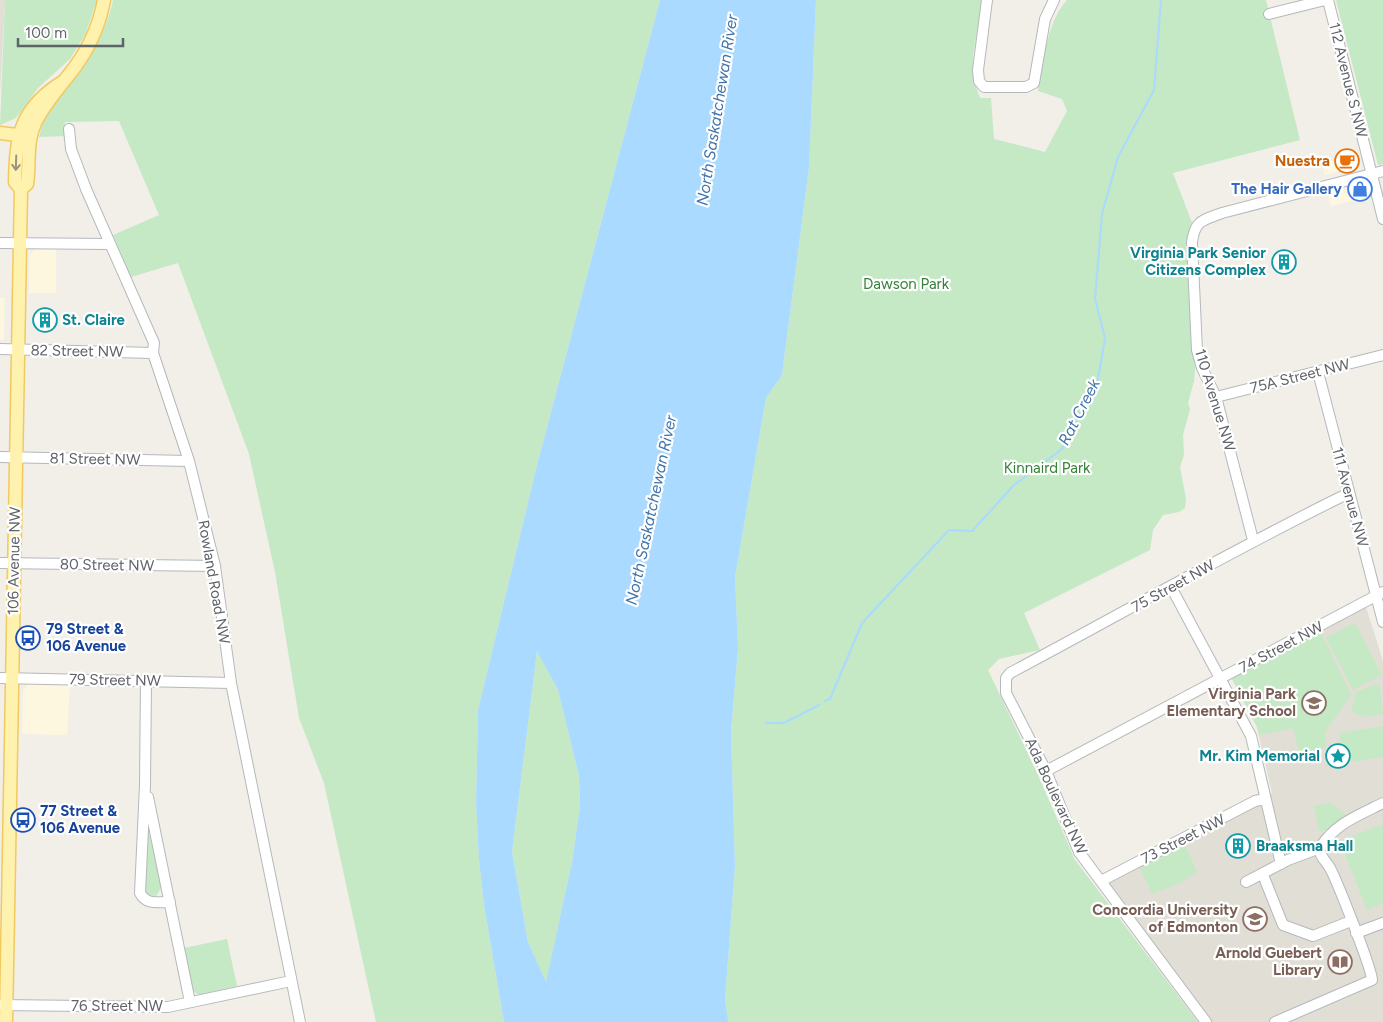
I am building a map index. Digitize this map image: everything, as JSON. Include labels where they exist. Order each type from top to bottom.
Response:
[{"type":"main road","points":[[0,133],[24,136],[38,102],[50,90],[64,81],[92,39],[104,0]]},
{"type":"main road","name":"106 Avenue NW","points":[[6,1022],[3,1005],[6,678],[14,564],[21,189],[15,182],[24,136]]},
{"type":"street","points":[[987,0],[978,70],[980,81],[984,87],[1026,87],[1034,83],[1045,19],[1054,0]]},
{"type":"street","points":[[1269,14],[1326,0]]},
{"type":"street","name":"112 Avenue S NW","points":[[1326,0],[1383,218]]},
{"type":"street","name":"Rowland Road NW","points":[[69,129],[71,149],[83,181],[154,343],[153,353],[189,461],[215,566],[231,683],[300,1022]]},
{"type":"street","points":[[1371,173],[1383,171]]},
{"type":"street","name":"110 Avenue NW","points":[[1253,540],[1216,397],[1202,368],[1197,350],[1192,242],[1194,228],[1202,220],[1222,213],[1371,173]]},
{"type":"street","points":[[0,243],[110,244]]},
{"type":"street","name":"82 Street NW","points":[[0,349],[153,353]]},
{"type":"street","name":"75A Street NW","points":[[1216,397],[1383,355]]},
{"type":"street","name":"111 Avenue NW","points":[[1318,372],[1349,493],[1380,594],[1383,622]]},
{"type":"street","name":"81 Street NW","points":[[0,457],[189,461]]},
{"type":"street","name":"75 Street NW","points":[[1005,685],[1010,673],[1171,587],[1253,540],[1349,493]]},
{"type":"street","name":"80 Street NW","points":[[0,563],[215,566]]},
{"type":"street","points":[[1171,587],[1251,736],[1281,864]]},
{"type":"street","name":"74 Street NW","points":[[1046,771],[1380,594]]},
{"type":"street","name":"79 Street NW","points":[[6,678],[231,683]]},
{"type":"street","points":[[146,680],[145,785],[140,893],[149,902],[170,902]]},
{"type":"street","name":"Ada Boulevard NW","points":[[1005,685],[1010,702],[1046,771],[1079,852],[1206,1022]]},
{"type":"street","points":[[145,785],[190,1002]]},
{"type":"street","name":"73 Street NW","points":[[1101,881],[1255,801],[1265,799]]},
{"type":"street","points":[[1275,1022],[1372,980],[1330,868],[1319,852],[1326,836],[1343,822],[1383,803]]},
{"type":"street","points":[[1246,882],[1281,864],[1320,848]]},
{"type":"street","points":[[1262,875],[1283,925],[1313,936],[1351,921]]},
{"type":"street","points":[[1356,934],[1383,923]]},
{"type":"street","name":"76 Street NW","points":[[3,1005],[149,1008],[190,1002],[291,981]]},
{"type":"shaded area","points":[[0,0],[5,0],[0,94]]},
{"type":"shaded area","points":[[1358,155],[1361,166],[1325,175],[1322,164]]},
{"type":"shaded area","points":[[1367,184],[1370,196],[1331,206],[1328,194]]},
{"type":"shaded area","points":[[37,248],[56,248],[56,293],[29,293],[30,255]]},
{"type":"shaded area","points":[[0,298],[5,298],[4,340],[0,340]]},
{"type":"shaded area","name":"Concordia University of Edmonton","points":[[1366,607],[1383,661],[1383,796],[1323,832],[1327,836],[1383,803],[1383,1022],[1206,1022],[1101,881],[1272,793],[1257,727],[1232,679]]},
{"type":"shaded area","points":[[28,684],[70,685],[67,735],[22,734],[23,691]]},
{"type":"green space","points":[[5,0],[97,0],[85,35],[70,59],[38,88],[16,118],[0,125]]},
{"type":"green space","points":[[113,0],[660,0],[537,465],[478,710],[476,803],[479,860],[484,905],[504,1022],[376,1022],[324,783],[299,718],[275,572],[249,454],[178,263],[131,277],[113,235],[159,215],[119,121],[65,122],[65,136],[39,137],[51,105],[96,43],[109,15]]},
{"type":"green space","points":[[816,0],[982,0],[973,56],[973,79],[980,98],[991,98],[994,139],[1045,152],[1067,111],[1062,99],[1038,91],[1050,31],[1060,9],[1067,0],[1266,0],[1300,140],[1173,173],[1194,228],[1197,350],[1194,381],[1188,403],[1190,409],[1183,435],[1184,455],[1180,467],[1186,499],[1185,508],[1179,512],[1163,515],[1153,530],[1150,550],[1024,613],[1040,650],[999,659],[988,670],[1038,775],[1075,860],[1198,1022],[727,1022],[725,1000],[735,866],[731,732],[738,648],[735,577],[766,398],[782,375],[809,168]]},
{"type":"green space","points":[[1336,0],[1383,0],[1383,164],[1378,165]]},
{"type":"green space","points":[[1355,623],[1382,675],[1353,690],[1326,638]]},
{"type":"green space","points":[[1320,631],[1351,695],[1325,732],[1326,747],[1300,754],[1293,728],[1259,735],[1257,727],[1232,679]]},
{"type":"green space","points":[[537,650],[558,690],[579,776],[580,806],[572,862],[546,983],[528,942],[512,852]]},
{"type":"green space","points":[[1376,684],[1380,687],[1383,714],[1362,717],[1351,710],[1356,692]]},
{"type":"green space","points":[[1383,726],[1383,757],[1344,763],[1339,733]]},
{"type":"green space","points":[[1331,803],[1348,817],[1322,832],[1319,830],[1314,806]]},
{"type":"green space","points":[[1383,824],[1383,903],[1367,910],[1340,841]]},
{"type":"green space","points":[[148,834],[151,836],[162,887],[156,896],[147,895],[144,889],[146,836]]},
{"type":"green space","points":[[1183,840],[1197,872],[1180,883],[1152,894],[1138,863]]},
{"type":"green space","points":[[227,939],[237,986],[199,995],[193,991],[184,948]]},
{"type":"water","name":"North Saskatchewan River","points":[[660,0],[816,0],[809,168],[782,375],[766,398],[735,577],[738,648],[731,732],[735,866],[725,1000],[728,1022],[504,1022],[484,905],[479,860],[476,803],[478,710],[537,465]],"holes":[[[537,651],[558,690],[579,776],[580,806],[572,862],[546,982],[528,942],[512,852]]]},
{"type":"waterway","name":"Rat Creek","points":[[825,701],[830,699],[862,623],[949,530],[972,531],[1014,485],[1062,449],[1098,379],[1105,338],[1095,299],[1102,214],[1118,157],[1154,90],[1161,0]]},
{"type":"waterway","name":"Rat Creek","points":[[766,723],[784,723],[819,705]]},
{"type":"place","name":"Nuestra","points":[[1347,161]]},
{"type":"place","name":"The Hair Gallery","points":[[1360,189]]},
{"type":"place","name":"Virginia Park Senior Citizens Complex","points":[[1284,262]]},
{"type":"place","name":"St. Claire","points":[[45,320]]},
{"type":"place","name":"79 Street & 106 Avenue","points":[[28,638]]},
{"type":"place","name":"Virginia Park Elementary School","points":[[1314,703]]},
{"type":"place","name":"Mr. Kim Memorial","points":[[1338,756]]},
{"type":"place","name":"77 Street & 106 Avenue","points":[[23,820]]},
{"type":"place","name":"Braaksma Hall","points":[[1238,846]]},
{"type":"place","name":"Concordia University of Edmonton","points":[[1255,919]]},
{"type":"place","name":"Arnold Guebert Library","points":[[1340,962]]},
{"type":"park label","name":"Dawson Park","points":[[906,284]]},
{"type":"park label","name":"Kinnaird Park","points":[[1047,468]]}]
